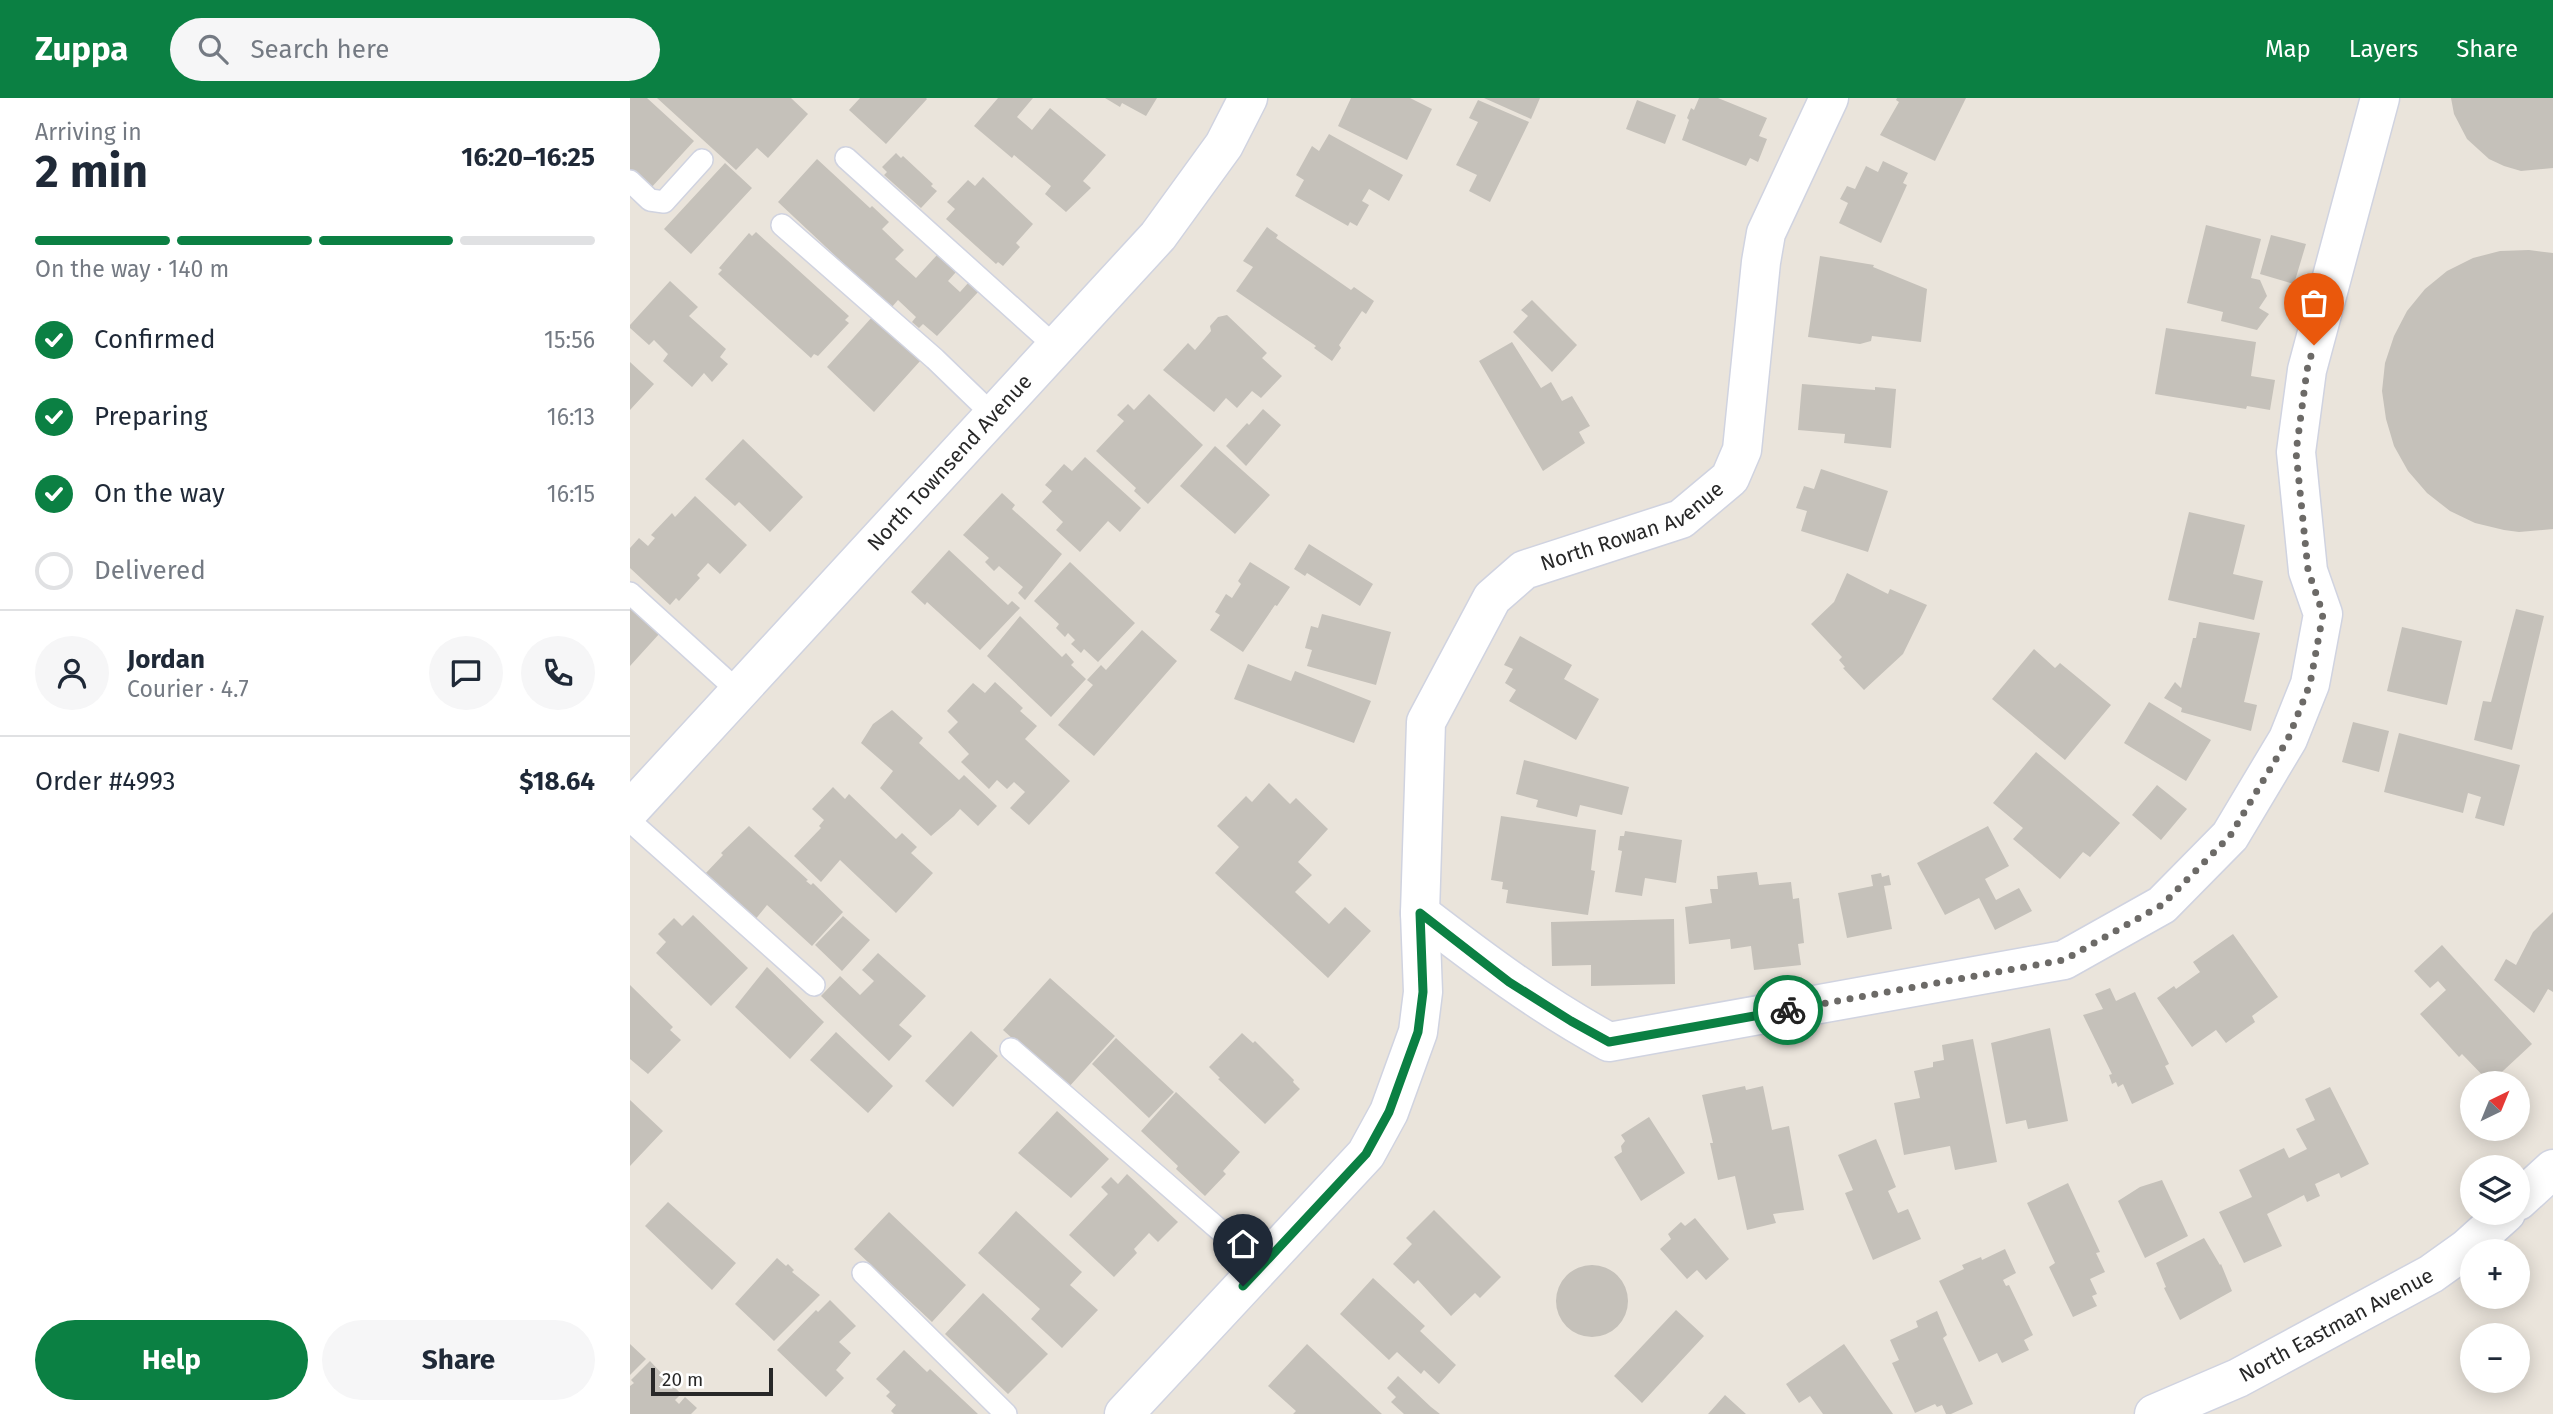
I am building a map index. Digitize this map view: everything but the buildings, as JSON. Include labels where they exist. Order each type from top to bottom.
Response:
[{"type":"street","name":"North Townsend Avenue","points":[[630,810],[1158,236],[1224,145],[1248,98]]},
{"type":"street","name":"North Rowan Avenue","points":[[1133,1411],[1261,1266],[1366,1154],[1389,1112],[1418,1032],[1423,992],[1420,913],[1426,722],[1492,598],[1524,570],[1681,519],[1730,478],[1742,450],[1766,233],[1829,98]]},
{"type":"street","points":[[1420,913],[1509,982],[1609,1042],[2064,960],[2162,905],[2230,836],[2288,739],[2310,684],[2323,614],[2308,570],[2296,452],[2307,370],[2380,98]]},
{"type":"street","points":[[2530,1190],[2553,1170]]},
{"type":"street","name":"North Eastman Avenue","points":[[2154,1414],[2238,1378],[2431,1274],[2466,1250],[2493,1225]]},
{"type":"lane","points":[[846,158],[1056,347]]},
{"type":"lane","points":[[630,181],[650,200],[663,202],[702,160]]},
{"type":"lane","points":[[782,225],[934,359],[993,415]]},
{"type":"lane","points":[[630,593],[739,692]]},
{"type":"lane","points":[[630,821],[814,985]]},
{"type":"lane","points":[[1011,1049],[1261,1266]]},
{"type":"lane","points":[[863,1273],[1006,1414]]},
{"type":"way so far","points":[[1788,1010],[2064,960],[2162,905],[2230,836],[2288,739],[2310,684],[2323,614],[2308,570],[2296,452],[2307,370],[2314,345]]},
{"type":"route","points":[[1243,1286],[1366,1154],[1389,1112],[1418,1032],[1423,992],[1420,913],[1509,982],[1609,1042],[1788,1010]]}]
